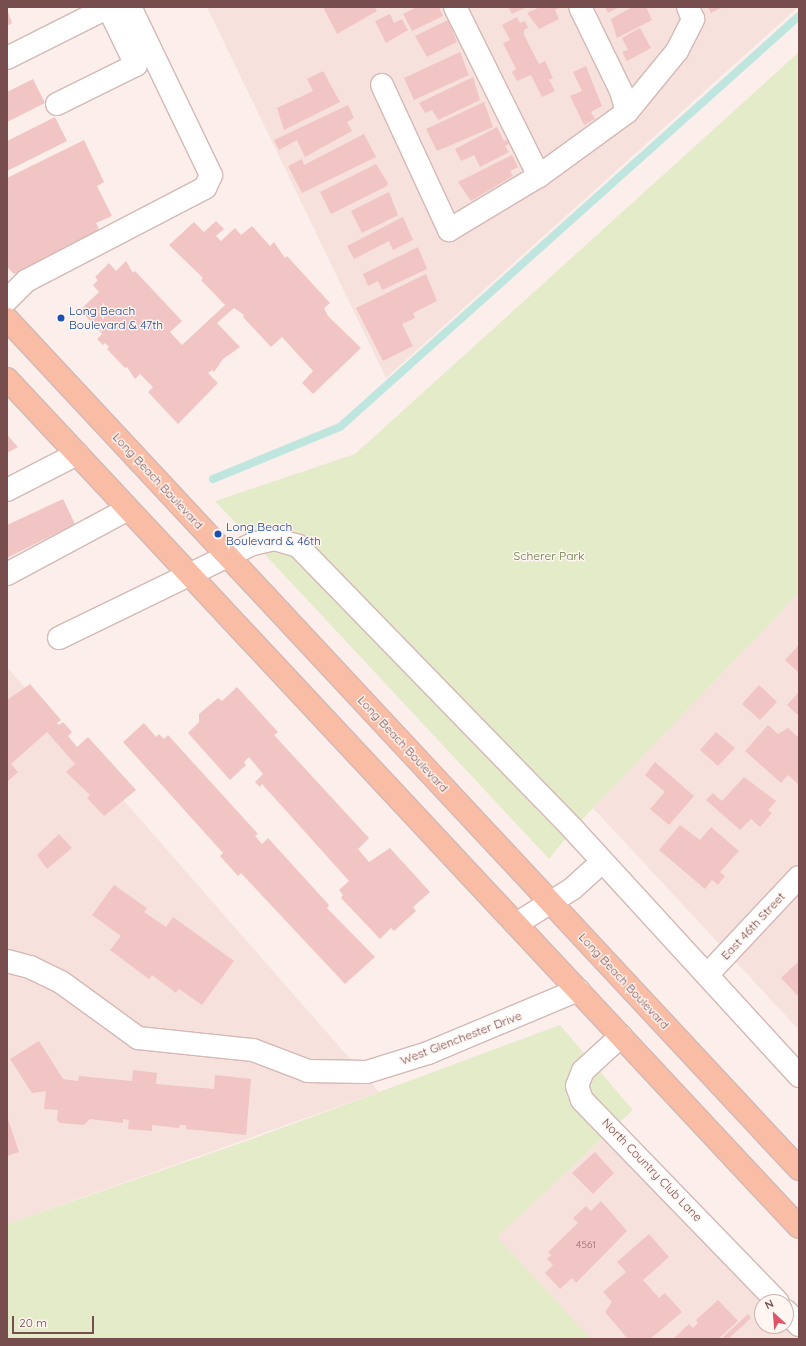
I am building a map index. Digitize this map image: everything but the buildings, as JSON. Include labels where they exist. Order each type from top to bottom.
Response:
[{"type":"main road","name":"Long Beach Boulevard","points":[[7,319],[799,1169]]},
{"type":"main road","points":[[7,379],[799,1226]]},
{"type":"street","points":[[7,58],[108,7],[136,65],[57,104]]},
{"type":"street","points":[[7,300],[26,281],[205,188],[211,175],[130,7]]},
{"type":"street","points":[[455,7],[538,176]]},
{"type":"street","points":[[580,7],[621,91],[627,112]]},
{"type":"street","points":[[382,85],[449,230],[538,176],[627,112],[677,51],[693,19],[688,7]]},
{"type":"street","points":[[7,490],[77,454]]},
{"type":"street","points":[[7,574],[128,508]]},
{"type":"street","points":[[59,638],[253,544],[274,539],[298,546],[602,862],[799,1076]]},
{"type":"street","points":[[516,924],[552,904],[602,862]]},
{"type":"street","name":"East 46th Street","points":[[707,975],[799,877]]},
{"type":"street","name":"West Glenchester Drive","points":[[7,961],[30,967],[61,982],[138,1038],[254,1050],[308,1070],[367,1072],[428,1053],[578,990]]},
{"type":"street","name":"North Country Club Lane","points":[[621,1036],[583,1072],[577,1086],[582,1100],[770,1294]]},
{"type":"shaded area","points":[[207,7],[798,7],[386,378]]},
{"type":"shaded area","points":[[799,593],[799,1030],[593,808]]},
{"type":"shaded area","points":[[7,667],[379,1092],[7,1224]]},
{"type":"shaded area","points":[[610,1132],[762,1294],[754,1294],[754,1334],[794,1334],[794,1331],[799,1334],[799,1339],[591,1339],[496,1237]]},
{"type":"green space","name":"Scherer Park","points":[[799,52],[799,593],[573,829],[549,859],[215,501],[355,454]]},
{"type":"green space","points":[[560,1025],[633,1110],[497,1237],[591,1339],[7,1339],[7,1224],[255,1138]]},
{"type":"waterway","points":[[213,479],[340,427],[799,16]]},
{"type":"place","name":"Long Beach Boulevard & 47th","points":[[61,318]]},
{"type":"place","name":"Long Beach Boulevard & 46th","points":[[218,534]]}]
